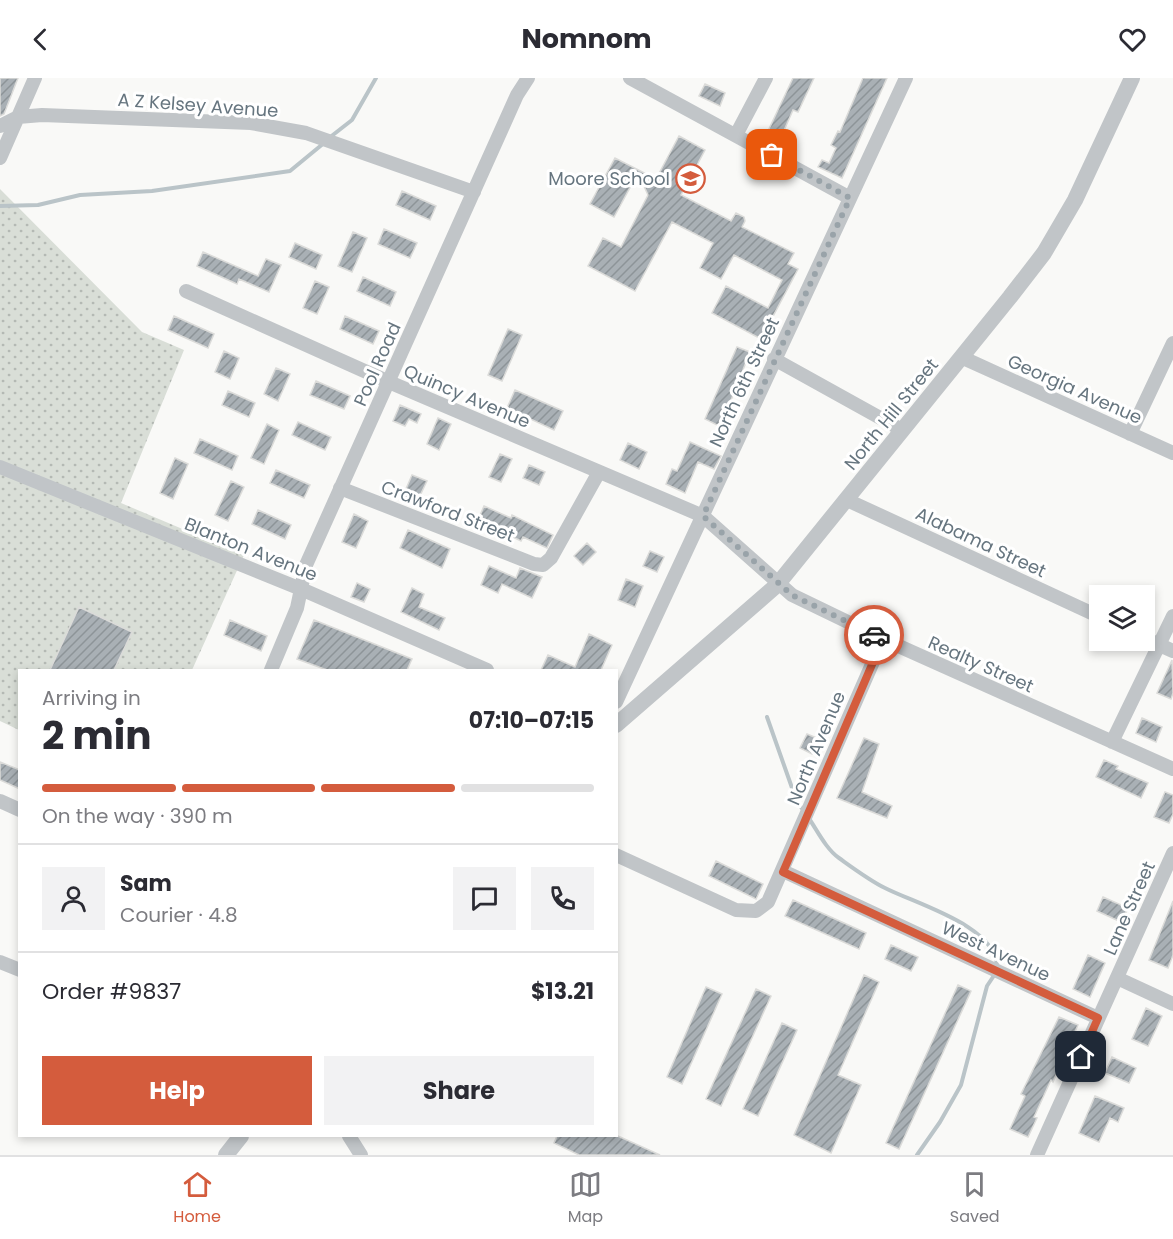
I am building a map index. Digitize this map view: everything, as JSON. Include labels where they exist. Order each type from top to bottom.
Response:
[{"type":"street","points":[[0,158],[35,78]]},
{"type":"street","name":"Pool Road","points":[[270,669],[297,608],[306,566],[517,95],[528,78]]},
{"type":"street","points":[[630,78],[850,198]]},
{"type":"street","points":[[736,135],[766,78]]},
{"type":"street","name":"North 6th Street","points":[[618,698],[906,78]]},
{"type":"street","name":"North Hill Street","points":[[618,723],[777,585],[1044,253],[1075,200],[1132,78]]},
{"type":"street","name":"A Z Kelsey Avenue","points":[[18,117],[42,115],[251,123],[306,133],[474,192]]},
{"type":"street","points":[[0,126],[18,117]]},
{"type":"street","name":"Quincy Avenue","points":[[186,291],[389,382],[703,516]]},
{"type":"street","points":[[1130,434],[1173,343]]},
{"type":"street","name":"Georgia Avenue","points":[[961,357],[1173,453]]},
{"type":"street","points":[[774,359],[902,429]]},
{"type":"street","name":"Blanton Avenue","points":[[0,466],[301,589],[485,669]]},
{"type":"street","name":"Crawford Street","points":[[340,488],[534,564],[543,565],[551,558],[599,472]]},
{"type":"street","name":"Alabama Street","points":[[847,500],[1089,612]]},
{"type":"street","name":"Realty Street","points":[[703,516],[777,585],[792,595],[883,639],[1173,769]]},
{"type":"street","points":[[1112,742],[1173,616]]},
{"type":"street","name":"North Avenue","points":[[618,856],[736,909],[756,911],[768,903],[883,639]]},
{"type":"street","points":[[1155,643],[1173,651]]},
{"type":"street","points":[[0,801],[18,809]]},
{"type":"street","name":"Lane Street","points":[[1117,978],[1173,853]]},
{"type":"street","name":"West Avenue","points":[[783,872],[1098,1018]]},
{"type":"street","points":[[0,962],[18,969]]},
{"type":"street","points":[[1037,1155],[1117,978],[1173,1004]]},
{"type":"street","points":[[226,1155],[240,1137]]},
{"type":"street","points":[[350,1137],[361,1155]]},
{"type":"shaded area","points":[[0,189],[142,332],[184,350],[121,503],[244,555],[192,669],[18,669],[18,730],[0,721]]},
{"type":"building","points":[[0,78],[18,78],[4,114],[0,116]]},
{"type":"building","points":[[793,78],[814,78],[798,112],[793,110],[782,135],[769,129]]},
{"type":"building","points":[[863,78],[887,78],[842,178],[818,167],[822,160],[829,163],[836,148],[831,145],[838,131],[840,132]]},
{"type":"building","points":[[705,84],[725,93],[720,106],[699,96]]},
{"type":"building","points":[[679,136],[705,150],[681,195],[731,221],[736,213],[744,217],[742,227],[794,253],[788,264],[798,269],[761,339],[712,313],[726,286],[768,308],[782,280],[734,255],[721,279],[700,268],[713,243],[672,222],[635,291],[588,266],[603,238],[621,247],[648,195],[638,173],[614,217],[590,204],[615,158],[656,179]]},
{"type":"building","points":[[402,191],[436,206],[430,220],[396,205]]},
{"type":"building","points":[[384,229],[417,243],[410,258],[378,244]]},
{"type":"building","points":[[353,232],[367,238],[352,272],[338,266]]},
{"type":"building","points":[[295,243],[322,255],[316,269],[289,257]]},
{"type":"building","points":[[203,252],[258,276],[266,259],[281,265],[269,292],[239,279],[237,284],[197,266]]},
{"type":"building","points":[[363,277],[396,292],[390,306],[357,291]]},
{"type":"building","points":[[315,281],[329,287],[317,314],[303,308]]},
{"type":"building","points":[[174,316],[214,334],[208,348],[168,330]]},
{"type":"building","points":[[345,316],[379,331],[373,344],[340,329]]},
{"type":"building","points":[[508,329],[522,335],[502,381],[488,375]]},
{"type":"building","points":[[737,347],[750,352],[726,413],[731,415],[725,429],[705,419]]},
{"type":"building","points":[[224,351],[239,358],[230,379],[215,372]]},
{"type":"building","points":[[276,368],[290,374],[278,401],[264,394]]},
{"type":"building","points":[[316,381],[350,396],[344,409],[310,395]]},
{"type":"building","points":[[515,390],[563,411],[554,430],[507,408]]},
{"type":"building","points":[[228,391],[255,403],[249,417],[222,405]]},
{"type":"building","points":[[400,405],[421,414],[417,423],[409,419],[405,426],[393,421]]},
{"type":"building","points":[[438,418],[451,424],[439,450],[427,444]]},
{"type":"building","points":[[298,422],[331,437],[325,450],[292,435]]},
{"type":"building","points":[[267,424],[279,430],[264,464],[251,458]]},
{"type":"building","points":[[200,439],[238,456],[232,470],[194,453]]},
{"type":"building","points":[[690,442],[721,456],[714,469],[698,462],[685,493],[666,484],[672,469],[677,471]]},
{"type":"building","points":[[628,443],[647,452],[639,469],[620,460]]},
{"type":"building","points":[[500,454],[512,459],[501,482],[489,477]]},
{"type":"building","points":[[175,458],[188,464],[173,499],[160,493]]},
{"type":"building","points":[[529,465],[545,472],[539,485],[523,478]]},
{"type":"building","points":[[276,470],[310,485],[304,498],[270,483]]},
{"type":"building","points":[[412,475],[427,481],[416,504],[402,498]]},
{"type":"building","points":[[231,481],[244,487],[228,521],[215,515]]},
{"type":"building","points":[[484,506],[511,518],[512,515],[553,535],[547,548],[523,537],[521,541],[478,520]]},
{"type":"building","points":[[258,510],[291,525],[285,539],[252,524]]},
{"type":"building","points":[[354,514],[368,521],[356,548],[342,542]]},
{"type":"building","points":[[408,530],[450,549],[442,568],[400,548]]},
{"type":"building","points":[[587,543],[596,552],[583,565],[574,556]]},
{"type":"building","points":[[650,551],[664,557],[657,572],[643,566]]},
{"type":"building","points":[[489,566],[516,578],[520,568],[542,577],[532,598],[502,584],[498,593],[481,585]]},
{"type":"building","points":[[626,579],[643,586],[635,607],[618,600]]},
{"type":"building","points":[[357,583],[370,589],[364,602],[351,597]]},
{"type":"building","points":[[412,588],[424,594],[419,607],[445,618],[439,630],[401,612]]},
{"type":"building","points":[[79,607],[132,632],[114,669],[50,669]]},
{"type":"building","points":[[230,620],[267,636],[261,651],[224,635]]},
{"type":"building","points":[[314,620],[412,659],[407,669],[324,669],[297,659]]},
{"type":"building","points":[[589,634],[612,645],[601,669],[541,669],[548,655],[575,667]]},
{"type":"building","points":[[1172,660],[1173,693],[1171,699],[1157,693]]},
{"type":"building","points":[[1142,718],[1162,727],[1156,742],[1136,733]]},
{"type":"building","points":[[807,734],[819,739],[812,754],[800,748]]},
{"type":"building","points":[[864,738],[879,744],[862,792],[892,806],[887,818],[837,798]]},
{"type":"building","points":[[1104,760],[1118,766],[1116,769],[1148,783],[1141,798],[1096,777]]},
{"type":"building","points":[[0,762],[18,769],[18,788],[0,780]]},
{"type":"building","points":[[1165,792],[1173,795],[1173,814],[1169,823],[1154,817]]},
{"type":"building","points":[[716,861],[763,884],[756,899],[709,876]]},
{"type":"building","points":[[1103,897],[1128,908],[1121,922],[1097,911]]},
{"type":"building","points":[[793,900],[866,933],[859,949],[785,916]]},
{"type":"building","points":[[1173,901],[1173,955],[1168,968],[1149,960]]},
{"type":"building","points":[[891,945],[918,957],[911,971],[885,959]]},
{"type":"building","points":[[1088,955],[1105,963],[1090,997],[1073,989]]},
{"type":"building","points":[[864,975],[879,982],[838,1075],[861,1085],[831,1153],[794,1135]]},
{"type":"building","points":[[958,985],[971,991],[899,1149],[886,1143]]},
{"type":"building","points":[[706,987],[722,994],[682,1084],[667,1077]]},
{"type":"building","points":[[756,989],[771,996],[721,1106],[706,1099]]},
{"type":"building","points":[[1146,1008],[1162,1016],[1148,1046],[1132,1039]]},
{"type":"building","points":[[1059,1017],[1078,1025],[1053,1082],[1051,1080],[1034,1117],[1037,1118],[1028,1137],[1010,1129],[1025,1096],[1021,1094]]},
{"type":"building","points":[[782,1023],[797,1030],[758,1116],[743,1109]]},
{"type":"building","points":[[1112,1057],[1136,1068],[1129,1083],[1105,1073]]},
{"type":"building","points":[[1095,1096],[1124,1108],[1118,1122],[1110,1118],[1099,1142],[1079,1133]]},
{"type":"building","points":[[618,1136],[660,1155],[579,1155],[554,1143],[557,1137]]},
{"type":"waterway","points":[[329,138],[352,120],[376,78]]},
{"type":"waterway","points":[[0,206],[38,205],[80,195],[152,191],[290,171],[324,143]]},
{"type":"waterway","points":[[767,717],[797,802],[804,811]]},
{"type":"waterway","points":[[808,817],[830,850],[861,874],[885,888],[934,909],[970,928],[984,940],[993,952],[997,967]]},
{"type":"waterway","points":[[917,1155],[940,1122],[961,1085],[987,986],[995,974]]},
{"type":"way so far","points":[[772,155],[850,198],[703,516],[777,585],[792,595],[874,635]]},
{"type":"place","name":"Moore School","points":[[691,178]]},
{"type":"route","points":[[874,635],[883,639],[783,872],[1098,1018],[1081,1057]]}]
